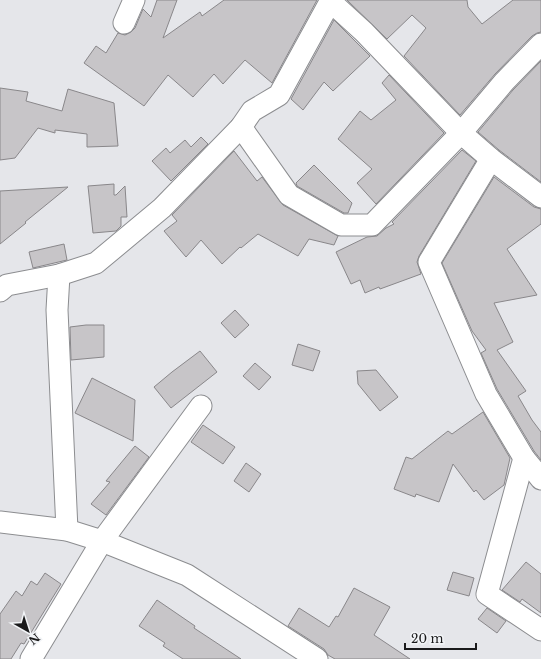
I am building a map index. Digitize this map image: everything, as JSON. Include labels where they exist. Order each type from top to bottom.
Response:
[{"type":"street","points":[[124,23],[134,0]]},
{"type":"street","points":[[2,285],[59,275],[96,263],[162,208],[242,127],[252,111],[279,95],[330,0],[364,32],[461,133],[491,159],[541,197]]},
{"type":"street","points":[[242,127],[289,195],[342,225],[372,225],[461,133],[504,82],[541,44]]},
{"type":"street","points":[[491,159],[429,262],[486,394],[524,458],[541,479]]},
{"type":"street","points":[[59,275],[57,310],[67,530]]},
{"type":"street","points":[[31,659],[102,540],[201,406]]},
{"type":"street","points":[[524,458],[488,594],[541,630]]},
{"type":"street","points":[[0,522],[67,530],[102,540],[186,575],[317,659]]},
{"type":"building","points":[[157,0],[177,0],[163,38],[200,12],[202,16],[224,0],[317,0],[272,83],[245,60],[223,84],[214,74],[193,97],[168,75],[144,106],[84,63],[96,46],[106,53],[118,33],[125,35],[131,32],[135,28],[143,9],[151,17]]},
{"type":"building","points":[[347,0],[467,0],[468,7],[482,24],[513,0],[541,0],[541,32],[532,36],[495,74],[460,115],[404,56],[426,28],[412,15],[387,39]]},
{"type":"building","points":[[334,20],[370,56],[333,91],[324,82],[303,110],[291,99]]},
{"type":"building","points":[[541,61],[541,182],[478,132],[513,90]]},
{"type":"building","points":[[389,75],[444,133],[376,204],[357,183],[372,169],[338,139],[360,111],[371,120],[396,100],[382,83]]},
{"type":"building","points":[[0,88],[28,92],[26,101],[62,111],[68,89],[114,103],[118,146],[87,147],[87,134],[55,130],[55,133],[38,128],[15,158],[0,160]]},
{"type":"building","points":[[201,137],[208,144],[171,181],[152,161],[166,148],[170,153],[185,140],[191,147]]},
{"type":"building","points":[[462,150],[476,161],[419,256],[417,262],[421,274],[365,293],[360,280],[351,284],[336,252],[367,237],[377,236],[386,228],[394,224],[392,222]]},
{"type":"building","points":[[234,151],[257,181],[262,177],[283,205],[338,236],[334,245],[309,239],[298,256],[258,234],[241,248],[240,247],[222,264],[201,240],[186,257],[164,231],[177,221],[172,215]]},
{"type":"building","points":[[314,165],[352,203],[348,213],[344,213],[297,186],[296,183]]},
{"type":"building","points":[[494,177],[534,207],[541,209],[541,224],[507,249],[537,295],[494,303],[513,342],[497,350],[526,391],[518,396],[541,432],[541,460],[534,451],[497,389],[481,353],[486,350],[472,331],[442,263]]},
{"type":"building","points":[[114,184],[114,195],[116,195],[125,186],[127,217],[121,217],[121,226],[116,231],[93,233],[88,186]]},
{"type":"building","points":[[68,187],[25,222],[26,223],[0,244],[0,191]]},
{"type":"building","points":[[64,244],[67,260],[33,268],[29,252]]},
{"type":"building","points":[[235,310],[249,325],[235,338],[221,323]]},
{"type":"building","points":[[104,325],[104,357],[71,360],[70,327]]},
{"type":"building","points":[[298,344],[320,351],[313,371],[292,365]]},
{"type":"building","points":[[200,351],[217,372],[171,408],[154,387]]},
{"type":"building","points":[[255,363],[271,377],[259,390],[243,376]]},
{"type":"building","points":[[376,370],[398,397],[380,411],[358,384],[357,371]]},
{"type":"building","points":[[92,378],[135,400],[133,441],[75,413]]},
{"type":"building","points":[[483,412],[510,458],[504,485],[484,500],[476,490],[474,492],[453,464],[439,502],[416,494],[415,497],[394,489],[406,457],[412,459],[448,431],[452,434]]},
{"type":"building","points":[[203,425],[235,447],[223,464],[191,442]]},
{"type":"building","points":[[135,446],[149,457],[106,515],[91,504],[110,482],[106,481]]},
{"type":"building","points":[[246,463],[261,474],[249,492],[234,481]]},
{"type":"building","points":[[526,562],[541,574],[541,613],[522,599],[520,602],[502,590]]},
{"type":"building","points":[[453,572],[474,578],[469,596],[447,590]]},
{"type":"building","points":[[45,573],[61,584],[24,644],[21,643],[11,659],[0,659],[0,614],[16,591],[22,596],[31,581],[37,585]]},
{"type":"building","points":[[354,588],[390,607],[374,635],[410,659],[335,659],[328,655],[324,649],[288,626],[299,608],[329,627],[336,616],[338,617]]},
{"type":"building","points":[[157,600],[195,626],[194,628],[241,659],[183,659],[163,646],[165,643],[139,626]]},
{"type":"building","points":[[487,608],[506,621],[497,633],[478,619]]}]
